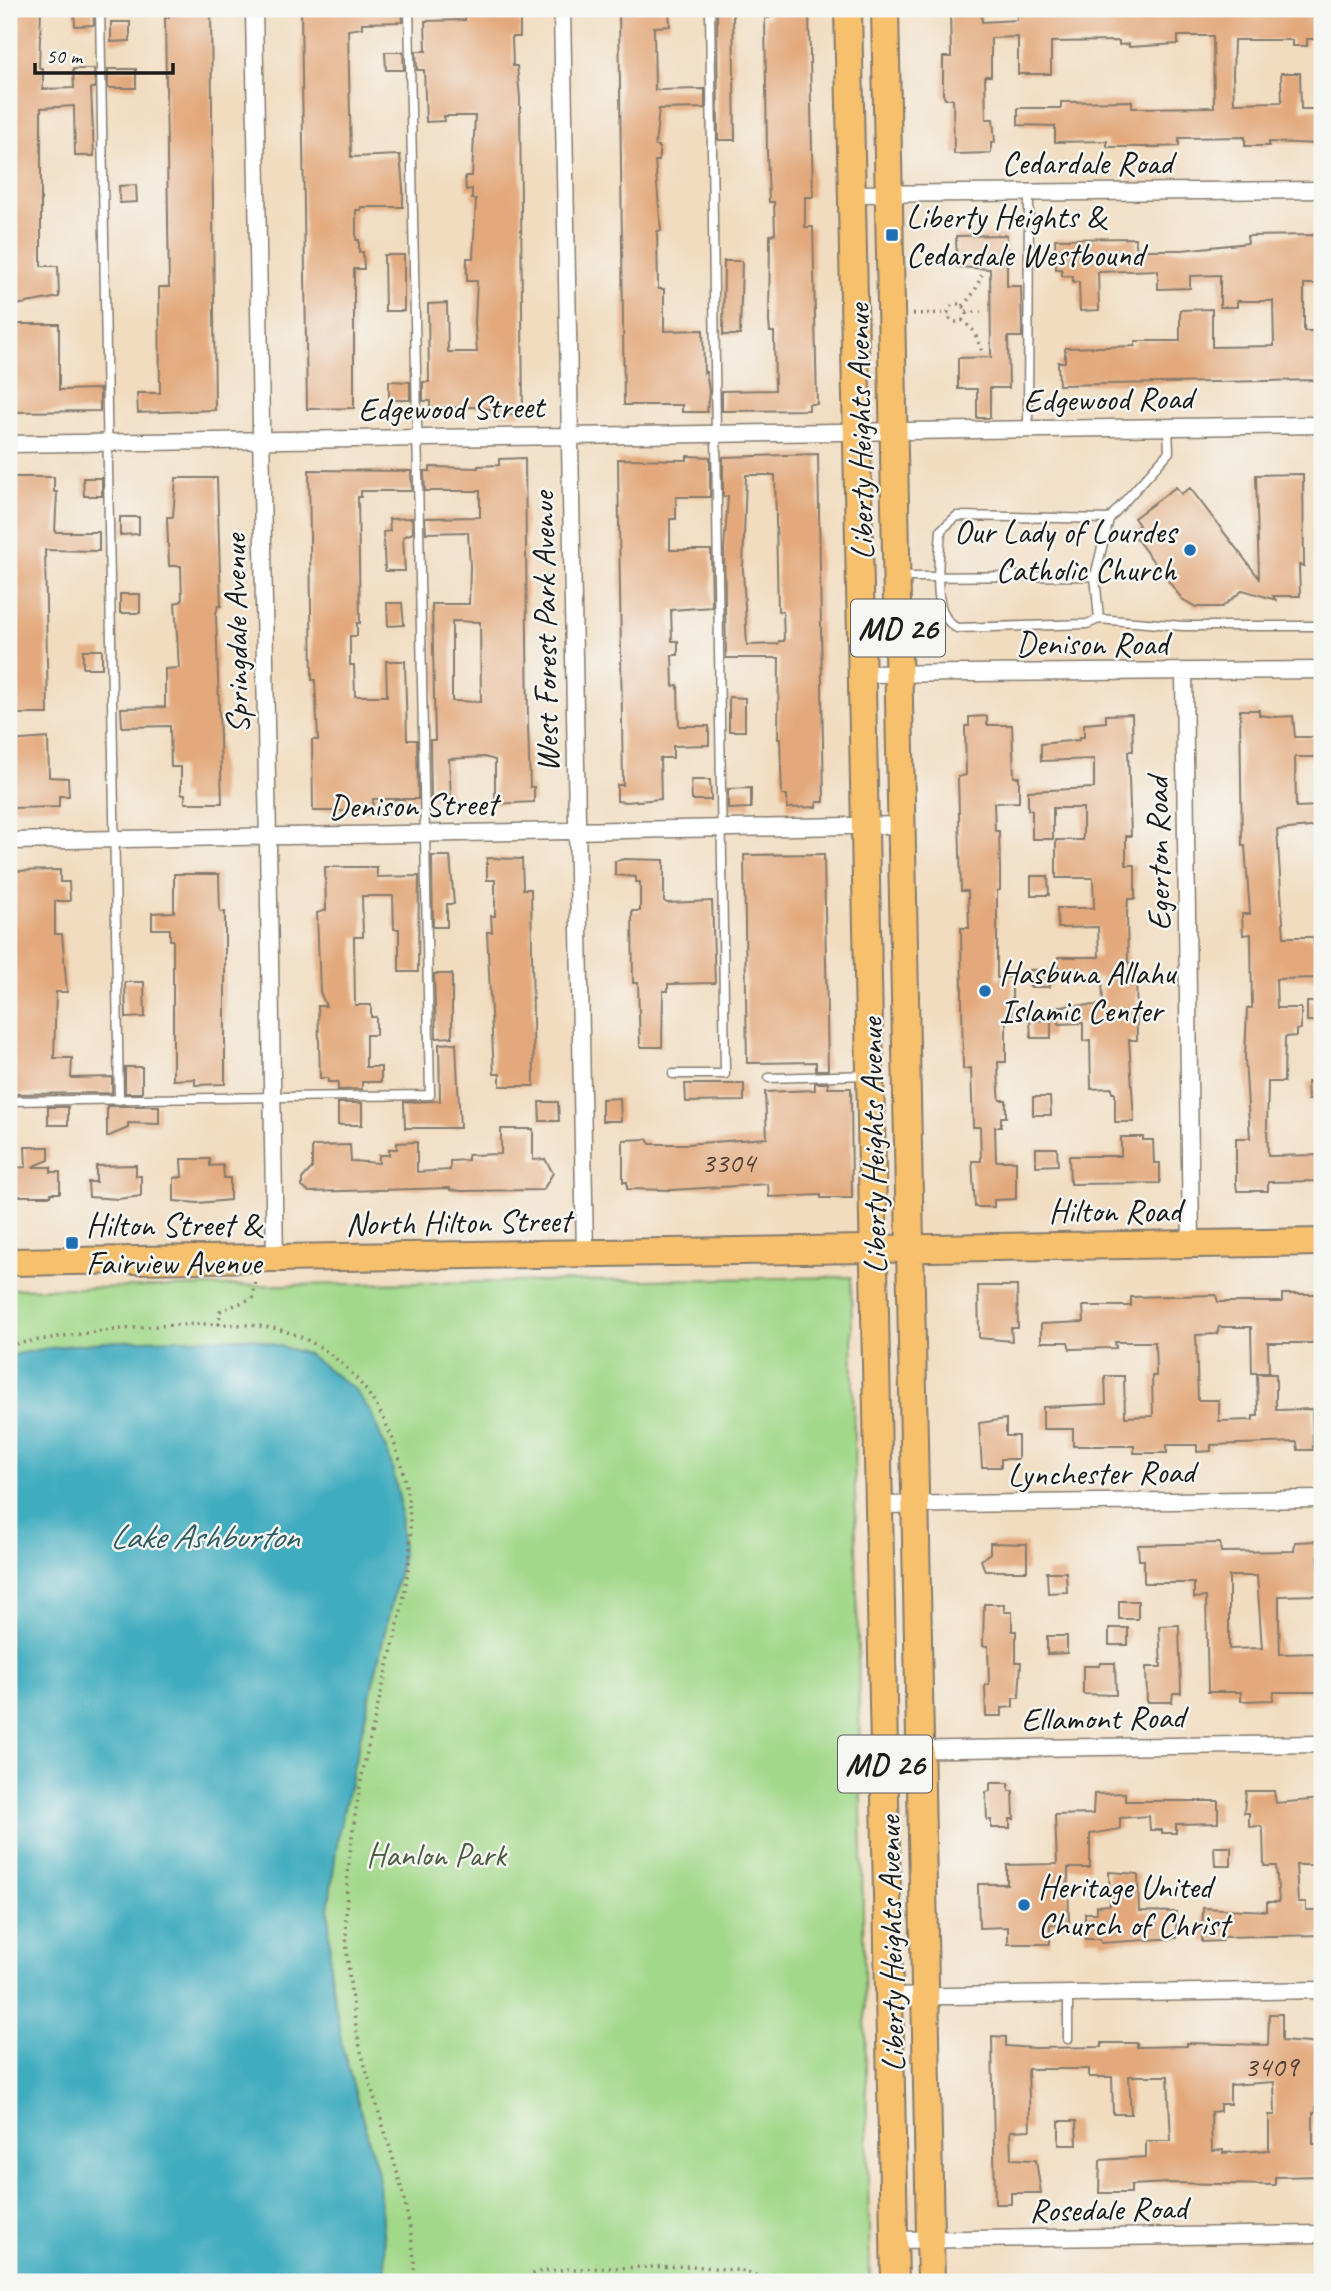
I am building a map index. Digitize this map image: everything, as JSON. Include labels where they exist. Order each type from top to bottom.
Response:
[{"type":"main road","name":"Liberty Heights Avenue","points":[[848,9],[895,2282]]},
{"type":"main road","name":"Liberty Heights Avenue","points":[[885,9],[931,2282]]},
{"type":"main road","name":"Hilton Road","points":[[908,1248],[1322,1242]]},
{"type":"main road","name":"North Hilton Street","points":[[9,1262],[265,1267],[585,1254],[908,1248]]},
{"type":"street","name":"Springdale Avenue","points":[[254,9],[272,1097],[265,1267]]},
{"type":"street","name":"West Forest Park Avenue","points":[[562,9],[585,1254]]},
{"type":"street","name":"Cedardale Road","points":[[852,194],[1322,190]]},
{"type":"street","name":"Edgewood Road","points":[[894,430],[1322,425]]},
{"type":"street","name":"Edgewood Street","points":[[9,444],[894,430]]},
{"type":"street","name":"Denison Road","points":[[862,674],[1322,670]]},
{"type":"street","name":"Egerton Road","points":[[1184,672],[1191,1244]]},
{"type":"street","name":"Denison Street","points":[[9,841],[902,825]]},
{"type":"street","name":"Lynchester Road","points":[[880,1505],[1322,1499]]},
{"type":"street","name":"Ellamont Road","points":[[884,1750],[1322,1744]]},
{"type":"street","points":[[889,1997],[1322,1990]]},
{"type":"street","name":"Rosedale Road","points":[[894,2240],[1322,2234]]},
{"type":"lane","points":[[100,9],[119,1100]]},
{"type":"lane","points":[[9,1101],[430,1095],[409,9]]},
{"type":"lane","points":[[673,1074],[725,1074],[710,9]]},
{"type":"lane","points":[[1028,429],[1029,192]]},
{"type":"lane","points":[[1099,619],[1095,576],[1109,519],[1169,452],[1168,427]]},
{"type":"lane","points":[[1109,519],[957,516],[941,530],[938,577],[941,612],[949,624],[957,628],[1087,624],[1099,619],[1183,626],[1322,626]]},
{"type":"lane","points":[[897,577],[1095,576]]},
{"type":"lane","points":[[769,1078],[871,1075]]},
{"type":"lane","points":[[1068,1994],[1068,2039]]},
{"type":"path","points":[[963,306],[975,291],[982,274]]},
{"type":"path","points":[[948,313],[953,305],[963,306]]},
{"type":"path","points":[[963,306],[966,313]]},
{"type":"path","points":[[966,313],[981,312]]},
{"type":"path","points":[[911,314],[948,313]]},
{"type":"path","points":[[948,313],[954,321],[962,320],[974,331],[982,351]]},
{"type":"path","points":[[962,320],[966,313]]},
{"type":"path","points":[[219,1325],[220,1311],[253,1298],[265,1267]]},
{"type":"path","points":[[9,1345],[158,1324],[281,1330],[312,1344],[352,1373],[393,1433],[408,1491],[410,1548],[398,1627],[350,1838],[346,1934],[361,2052],[397,2171],[412,2232],[415,2282]]},
{"type":"path","points":[[521,2282],[536,2272],[692,2266],[733,2269],[773,2282]]},
{"type":"green space","name":"Hanlon Park","points":[[851,1277],[870,2282],[9,2282],[9,1289]]},
{"type":"water","name":"Lake Ashburton","points":[[252,1338],[307,1354],[354,1389],[371,1412],[390,1459],[400,1502],[402,1558],[339,1830],[329,1903],[330,1971],[342,2046],[378,2173],[387,2282],[9,2282],[9,1356],[98,1343]]},
{"type":"building","points":[[9,9],[41,9],[39,68],[43,68],[43,89],[74,88],[73,69],[94,69],[95,88],[91,88],[94,156],[75,156],[74,106],[41,108],[41,266],[58,266],[59,297],[11,306]]},
{"type":"building","points":[[74,9],[93,9],[94,25],[75,26]]},
{"type":"building","points":[[169,9],[211,9],[215,410],[138,413],[137,393],[160,393],[159,287],[169,287],[165,18],[169,18]]},
{"type":"building","points":[[301,9],[402,9],[403,22],[362,23],[362,28],[348,30],[351,157],[400,155],[403,188],[403,207],[361,207],[361,210],[356,210],[356,240],[359,240],[359,252],[363,252],[364,269],[354,269],[354,408],[307,409]]},
{"type":"building","points":[[465,9],[520,9],[520,37],[512,37],[513,66],[517,66],[520,98],[523,415],[498,414],[498,410],[475,407],[430,408],[430,401],[423,401],[423,382],[429,382],[428,304],[447,303],[448,352],[477,352],[477,281],[467,281],[467,258],[473,258],[476,199],[472,199],[472,189],[466,190],[465,176],[472,176],[475,116],[444,116],[445,121],[426,122],[424,70],[417,70],[416,51],[426,51],[425,21],[465,20]]},
{"type":"building","points":[[619,9],[669,9],[670,26],[654,27],[655,90],[705,89],[705,108],[659,109],[655,146],[659,146],[659,161],[655,161],[661,231],[657,231],[658,289],[664,289],[664,331],[703,330],[704,373],[706,372],[709,391],[707,412],[682,412],[682,405],[624,405]]},
{"type":"building","points":[[769,9],[809,11],[813,197],[805,197],[805,227],[813,227],[817,404],[809,404],[809,410],[722,411],[722,391],[775,390],[774,332],[770,332],[769,322],[770,235],[775,234],[774,202],[769,202],[767,151],[765,18],[769,18]]},
{"type":"building","points":[[950,9],[981,9],[982,22],[1017,20],[1017,15],[1048,15],[1048,9],[1319,9],[1319,39],[1307,39],[1307,46],[1292,46],[1292,40],[1234,40],[1233,74],[1234,103],[1282,102],[1281,73],[1300,73],[1301,109],[1322,109],[1322,139],[1320,144],[1269,142],[1269,146],[1245,146],[1245,137],[1179,138],[1179,146],[1155,147],[1107,147],[1107,141],[1055,142],[1055,126],[1018,125],[1018,108],[1061,108],[1061,102],[1132,101],[1132,108],[1214,107],[1213,36],[1178,36],[1178,44],[1129,47],[1129,44],[1119,45],[1119,41],[1051,42],[1051,74],[1018,74],[1018,37],[991,38],[991,76],[985,76],[986,119],[993,119],[995,142],[991,142],[991,153],[954,154],[953,99],[945,99],[943,94],[943,57],[951,57]]},
{"type":"building","points":[[717,11],[733,11],[735,140],[718,140]]},
{"type":"building","points":[[111,22],[130,22],[130,41],[111,42]]},
{"type":"building","points":[[385,52],[403,52],[404,70],[386,70]]},
{"type":"building","points":[[108,69],[136,69],[136,88],[108,88]]},
{"type":"building","points":[[136,185],[137,202],[120,203],[119,186]]},
{"type":"building","points":[[1007,235],[1007,286],[1021,286],[1022,337],[1008,337],[1009,388],[990,388],[990,418],[977,418],[977,389],[958,389],[958,358],[991,357],[990,269],[957,267],[956,236]]},
{"type":"building","points":[[1317,235],[1317,284],[1304,284],[1304,331],[1320,331],[1319,380],[1059,385],[1058,362],[1065,362],[1065,348],[1135,346],[1135,341],[1180,341],[1180,310],[1212,309],[1212,347],[1274,346],[1273,301],[1237,301],[1237,307],[1220,307],[1220,275],[1190,276],[1190,288],[1158,289],[1158,270],[1098,272],[1099,310],[1080,311],[1079,282],[1073,282],[1073,276],[1062,276],[1062,269],[1056,269],[1055,239],[1135,238],[1137,250],[1182,250],[1248,243],[1247,236]]},
{"type":"building","points":[[384,255],[404,255],[404,311],[385,311]]},
{"type":"building","points":[[724,261],[742,261],[740,335],[723,335]]},
{"type":"building","points":[[9,324],[59,324],[59,390],[100,389],[100,411],[9,412]]},
{"type":"building","points":[[389,381],[410,382],[410,400],[389,400]]},
{"type":"building","points":[[818,454],[824,802],[817,802],[816,807],[787,808],[787,795],[782,795],[778,739],[779,658],[726,658],[724,550],[728,496],[723,497],[723,457]],"holes":[[[746,475],[775,475],[778,611],[783,612],[784,641],[779,641],[778,644],[747,645],[743,569]]]},
{"type":"building","points":[[687,456],[710,457],[710,497],[676,497],[676,519],[670,519],[670,550],[711,550],[712,607],[671,610],[672,641],[678,641],[678,655],[672,655],[673,686],[678,685],[679,726],[709,726],[709,745],[673,746],[673,758],[660,758],[661,799],[617,801],[617,785],[623,785],[618,459],[687,460]]},
{"type":"building","points":[[525,458],[528,724],[530,787],[534,787],[534,802],[495,804],[495,760],[484,757],[449,759],[451,798],[431,799],[430,740],[435,740],[432,604],[469,604],[470,567],[468,532],[426,533],[425,518],[480,517],[480,491],[425,491],[424,471],[430,471],[430,467],[478,468],[499,465],[499,459]],"holes":[[[452,621],[480,622],[481,702],[452,701]]]},
{"type":"building","points":[[309,470],[411,471],[412,491],[361,491],[361,497],[358,497],[360,623],[357,623],[357,636],[350,636],[350,665],[354,665],[355,696],[387,696],[386,661],[405,661],[407,740],[417,740],[418,799],[373,799],[373,809],[366,811],[313,811],[312,740],[318,740],[315,680],[312,680]]},
{"type":"building","points":[[1303,474],[1304,566],[1299,565],[1300,596],[1273,596],[1276,600],[1243,590],[1222,607],[1196,607],[1182,599],[1131,532],[1139,525],[1134,518],[1176,487],[1181,494],[1190,488],[1259,578],[1256,475]]},
{"type":"building","points":[[11,477],[54,477],[54,492],[57,492],[55,532],[99,532],[99,551],[45,550],[48,714],[9,714]]},
{"type":"building","points":[[83,478],[102,478],[102,496],[84,496]]},
{"type":"building","points":[[176,478],[217,478],[221,606],[218,606],[216,614],[222,803],[185,803],[185,794],[181,794],[181,767],[171,767],[170,726],[122,727],[121,708],[165,707],[165,669],[179,668],[175,603],[182,601],[181,566],[169,566],[167,517],[173,517]]},
{"type":"building","points":[[120,517],[139,517],[139,534],[120,535]]},
{"type":"building","points":[[412,518],[413,533],[403,537],[405,571],[385,571],[383,532],[390,531],[389,519]]},
{"type":"building","points":[[120,594],[140,594],[140,613],[120,613]]},
{"type":"building","points":[[387,603],[402,603],[404,625],[388,626]]},
{"type":"building","points":[[83,650],[102,650],[102,668],[83,668]]},
{"type":"building","points":[[729,697],[745,698],[745,731],[729,731]]},
{"type":"building","points":[[1240,710],[1259,710],[1259,715],[1275,717],[1293,716],[1295,737],[1322,737],[1322,757],[1295,757],[1296,807],[1322,806],[1322,826],[1277,830],[1284,937],[1313,937],[1319,978],[1276,979],[1277,1008],[1301,1008],[1301,1029],[1296,1030],[1296,1036],[1285,1037],[1284,1082],[1268,1082],[1267,1127],[1268,1156],[1320,1155],[1320,1181],[1268,1182],[1268,1191],[1237,1191],[1236,1183],[1236,1138],[1250,1138],[1245,1059],[1247,1008],[1252,1008],[1251,934],[1243,935],[1242,914],[1250,914],[1245,846],[1242,846]]},
{"type":"building","points":[[1132,714],[1133,751],[1128,751],[1131,836],[1126,836],[1126,865],[1135,865],[1135,899],[1128,899],[1127,914],[1128,963],[1136,963],[1137,1040],[1129,1040],[1134,1122],[1115,1122],[1115,1093],[1112,1093],[1112,1088],[1091,1089],[1090,1040],[1083,1041],[1083,1023],[1059,1024],[1058,1006],[1103,1005],[1102,977],[1059,976],[1058,957],[1099,957],[1098,927],[1058,928],[1057,908],[1094,908],[1093,878],[1056,878],[1056,840],[1083,840],[1083,808],[1053,808],[1053,839],[1032,839],[1032,810],[1028,810],[1028,791],[1094,788],[1094,759],[1041,761],[1041,744],[1079,740],[1079,737],[1084,737],[1084,724],[1106,722],[1106,715]]},
{"type":"building","points":[[987,716],[987,725],[1012,725],[1014,777],[1019,777],[1019,802],[994,803],[995,831],[999,831],[1000,870],[1000,890],[997,891],[997,978],[1012,977],[1012,1015],[1006,1015],[1006,1062],[998,1062],[1000,1100],[1006,1100],[1006,1117],[1001,1117],[1001,1127],[995,1127],[996,1161],[1016,1161],[1016,1199],[994,1200],[994,1207],[975,1207],[972,1161],[981,1161],[980,1127],[973,1127],[971,1068],[963,1069],[961,928],[969,928],[968,891],[961,891],[958,777],[966,775],[965,726],[969,726],[969,717]]},
{"type":"building","points":[[48,738],[49,777],[68,778],[69,796],[59,796],[59,807],[9,808],[9,741]]},
{"type":"building","points":[[691,780],[710,780],[711,800],[692,800]]},
{"type":"building","points":[[751,788],[751,808],[728,809],[728,789]]},
{"type":"building","points":[[824,854],[828,1070],[816,1070],[816,1062],[747,1063],[744,855]]},
{"type":"building","points":[[432,856],[450,856],[454,904],[447,904],[447,927],[433,927]]},
{"type":"building","points":[[487,858],[522,859],[523,889],[531,889],[534,1086],[500,1086],[500,1074],[494,1074],[487,932],[492,932],[491,916],[495,916],[495,880],[487,880]]},
{"type":"building","points":[[664,860],[664,901],[667,903],[712,901],[715,983],[668,984],[668,991],[663,991],[662,1047],[640,1047],[638,983],[633,983],[632,911],[640,911],[640,882],[636,882],[636,877],[615,875],[615,861]]},
{"type":"building","points":[[325,867],[377,867],[377,877],[419,876],[418,972],[399,972],[399,929],[394,929],[393,896],[362,896],[363,937],[354,937],[355,1005],[371,1005],[371,1017],[376,1017],[376,1035],[366,1035],[366,1067],[381,1067],[381,1082],[362,1082],[362,1089],[338,1090],[338,1082],[328,1082],[328,1078],[320,1078],[318,1006],[326,1006],[320,992],[317,913],[326,910]]},
{"type":"building","points":[[60,870],[60,882],[69,882],[70,901],[55,901],[55,934],[62,934],[67,992],[56,992],[54,1058],[72,1058],[71,1078],[112,1077],[112,1093],[12,1094],[9,871]]},
{"type":"building","points":[[174,874],[219,874],[220,912],[225,912],[225,1084],[195,1085],[195,1079],[173,1080],[173,940],[170,940],[170,929],[152,929],[152,913],[174,912]]},
{"type":"building","points":[[1031,876],[1048,876],[1049,895],[1031,895]]},
{"type":"building","points":[[1030,970],[1050,970],[1050,987],[1030,987]]},
{"type":"building","points":[[434,974],[452,974],[452,1037],[436,1038]]},
{"type":"building","points":[[125,982],[144,982],[145,1017],[126,1018]]},
{"type":"building","points":[[1307,1002],[1322,1002],[1322,1021],[1307,1021]]},
{"type":"building","points":[[1051,1020],[1051,1038],[1031,1038],[1030,1021]]},
{"type":"building","points":[[456,1043],[460,1128],[405,1128],[404,1102],[440,1101],[439,1044]]},
{"type":"building","points":[[125,1067],[142,1067],[142,1093],[125,1093]]},
{"type":"building","points":[[1322,1081],[1322,1099],[1308,1100],[1307,1082]]},
{"type":"building","points":[[815,1083],[828,1083],[828,1088],[851,1088],[852,1198],[821,1198],[821,1195],[769,1197],[768,1184],[672,1190],[627,1189],[627,1182],[623,1182],[623,1140],[647,1139],[650,1144],[686,1144],[767,1138],[765,1092],[815,1090]]},
{"type":"building","points":[[685,1084],[744,1084],[744,1101],[686,1102]]},
{"type":"building","points":[[1033,1097],[1050,1097],[1051,1115],[1033,1115]]},
{"type":"building","points":[[620,1098],[621,1121],[602,1121],[602,1099]]},
{"type":"building","points":[[539,1102],[558,1102],[559,1121],[540,1121]]},
{"type":"building","points":[[338,1103],[362,1103],[362,1125],[338,1125]]},
{"type":"building","points":[[107,1106],[159,1106],[159,1124],[128,1123],[128,1128],[107,1137]]},
{"type":"building","points":[[48,1107],[68,1107],[68,1125],[48,1125]]},
{"type":"building","points":[[501,1129],[533,1129],[533,1160],[545,1159],[553,1173],[543,1190],[462,1191],[450,1188],[309,1192],[302,1187],[302,1179],[312,1168],[312,1146],[350,1145],[351,1161],[379,1163],[379,1155],[389,1155],[389,1149],[397,1149],[397,1143],[417,1142],[417,1172],[450,1170],[450,1161],[468,1160],[468,1155],[501,1154]]},
{"type":"building","points":[[1121,1137],[1153,1140],[1154,1163],[1160,1163],[1160,1183],[1070,1184],[1069,1156],[1121,1156]]},
{"type":"building","points":[[25,1147],[49,1147],[49,1160],[32,1167],[51,1167],[51,1172],[60,1172],[60,1193],[51,1193],[51,1196],[14,1196],[14,1192],[9,1192],[9,1168],[26,1167]]},
{"type":"building","points":[[1036,1148],[1057,1148],[1058,1165],[1036,1166]]},
{"type":"building","points":[[181,1159],[210,1159],[210,1166],[223,1165],[224,1178],[230,1178],[230,1200],[198,1203],[174,1201],[174,1178],[182,1177]]},
{"type":"building","points":[[136,1165],[136,1176],[141,1176],[141,1196],[118,1199],[89,1197],[88,1182],[96,1182],[96,1166]]},
{"type":"building","points":[[978,1286],[1017,1286],[1018,1328],[1011,1328],[1012,1341],[979,1338]]},
{"type":"building","points":[[1282,1294],[1320,1294],[1321,1343],[1268,1343],[1269,1373],[1252,1373],[1251,1327],[1219,1327],[1217,1334],[1196,1335],[1198,1400],[1219,1400],[1219,1421],[1253,1420],[1253,1416],[1258,1416],[1257,1374],[1276,1374],[1276,1410],[1312,1409],[1313,1450],[1298,1450],[1297,1442],[1211,1445],[1211,1451],[1197,1452],[1197,1445],[1167,1445],[1167,1453],[1134,1453],[1134,1446],[1073,1446],[1073,1429],[1043,1429],[1043,1407],[1106,1404],[1105,1376],[1124,1376],[1125,1417],[1153,1416],[1152,1376],[1156,1376],[1155,1342],[1115,1342],[1116,1348],[1070,1349],[1068,1342],[1041,1342],[1041,1324],[1084,1322],[1083,1306],[1131,1306],[1131,1297],[1216,1295],[1218,1302],[1282,1302]]},
{"type":"building","points":[[1006,1419],[1006,1436],[1018,1436],[1018,1459],[1001,1459],[1001,1467],[982,1467],[979,1423]]},
{"type":"building","points":[[1318,1541],[1320,1595],[1279,1596],[1280,1654],[1322,1653],[1322,1692],[1274,1692],[1273,1700],[1241,1701],[1241,1692],[1208,1692],[1206,1597],[1194,1598],[1194,1583],[1144,1583],[1144,1560],[1139,1560],[1138,1545],[1220,1543],[1221,1552],[1294,1551],[1295,1542]],"holes":[[[1229,1576],[1257,1576],[1262,1648],[1229,1649]]]},
{"type":"building","points":[[990,1543],[1027,1544],[1027,1571],[985,1571],[981,1560],[990,1553]]},
{"type":"building","points":[[1047,1572],[1066,1572],[1067,1592],[1048,1593]]},
{"type":"building","points":[[1119,1601],[1138,1601],[1138,1619],[1119,1619]]},
{"type":"building","points":[[984,1604],[1004,1604],[1004,1612],[1012,1612],[1012,1631],[1016,1631],[1016,1662],[1021,1662],[1019,1698],[1013,1698],[1013,1707],[1002,1708],[1002,1716],[986,1716],[985,1685],[989,1685],[988,1646],[983,1646]]},
{"type":"building","points":[[1179,1625],[1181,1693],[1173,1693],[1172,1702],[1147,1702],[1146,1667],[1161,1667],[1159,1626]]},
{"type":"building","points":[[1109,1628],[1128,1628],[1128,1645],[1109,1645]]},
{"type":"building","points":[[1047,1636],[1067,1636],[1067,1653],[1047,1654]]},
{"type":"building","points":[[1100,1663],[1115,1663],[1116,1695],[1083,1694],[1083,1666],[1099,1666]]},
{"type":"building","points":[[990,1783],[1009,1783],[1009,1791],[1013,1791],[1014,1819],[1010,1819],[1010,1828],[991,1828],[991,1820],[987,1820],[986,1792],[990,1791]]},
{"type":"building","points":[[1246,1791],[1274,1791],[1276,1803],[1322,1799],[1322,1865],[1296,1865],[1298,1902],[1306,1902],[1306,1910],[1322,1910],[1322,1935],[1222,1937],[1222,1941],[1202,1942],[1203,1908],[1267,1911],[1267,1902],[1279,1902],[1276,1866],[1264,1866],[1263,1830],[1261,1826],[1249,1827],[1249,1813],[1244,1813]]},
{"type":"building","points":[[1125,1793],[1125,1801],[1218,1801],[1218,1823],[1176,1824],[1176,1833],[1162,1833],[1162,1830],[1150,1830],[1149,1816],[1120,1818],[1120,1829],[1090,1834],[1090,1868],[1068,1868],[1069,1925],[1050,1925],[1050,1944],[1008,1944],[1008,1927],[979,1928],[978,1884],[1007,1884],[1007,1865],[1057,1864],[1055,1815],[1093,1814],[1094,1794]]},
{"type":"building","points":[[1214,1847],[1231,1847],[1231,1866],[1215,1866]]},
{"type":"building","points":[[1109,1872],[1138,1874],[1139,1911],[1176,1912],[1176,1938],[1101,1943],[1100,1939],[1085,1939],[1085,1913],[1097,1913],[1097,1906],[1110,1905]]},
{"type":"building","points":[[1269,2014],[1282,2014],[1282,2041],[1322,2044],[1322,2060],[1318,2060],[1319,2071],[1316,2071],[1313,2144],[1322,2144],[1322,2176],[1275,2177],[1275,2185],[1131,2185],[1131,2193],[1099,2193],[1100,2160],[1146,2157],[1146,2141],[1171,2141],[1168,2076],[1129,2076],[1131,2114],[1113,2114],[1112,2077],[1089,2077],[1089,2069],[1028,2069],[1030,2130],[1010,2131],[1011,2159],[1036,2160],[1041,2193],[1011,2193],[1011,2204],[995,2204],[992,2036],[1006,2037],[1006,2046],[1035,2048],[1102,2047],[1102,2043],[1137,2043],[1137,2047],[1187,2046],[1187,2043],[1268,2045]],"holes":[[[1274,2082],[1275,2115],[1269,2115],[1269,2150],[1223,2153],[1223,2150],[1212,2151],[1211,2112],[1220,2111],[1220,2104],[1230,2104],[1230,2085]]]},
{"type":"building","points":[[1059,2121],[1076,2121],[1077,2145],[1059,2145]]},
{"type":"place","name":"Liberty Heights & Cedardale Westbound","points":[[892,235]]},
{"type":"place","name":"Our Lady of Lourdes Catholic Church","points":[[1190,550]]},
{"type":"place","name":"Hasbuna Allahu Islamic Center","points":[[985,991]]},
{"type":"place","name":"Hilton Street & Fairview Avenue","points":[[72,1243]]},
{"type":"place","name":"Heritage United Church of Christ","points":[[1024,1905]]}]
